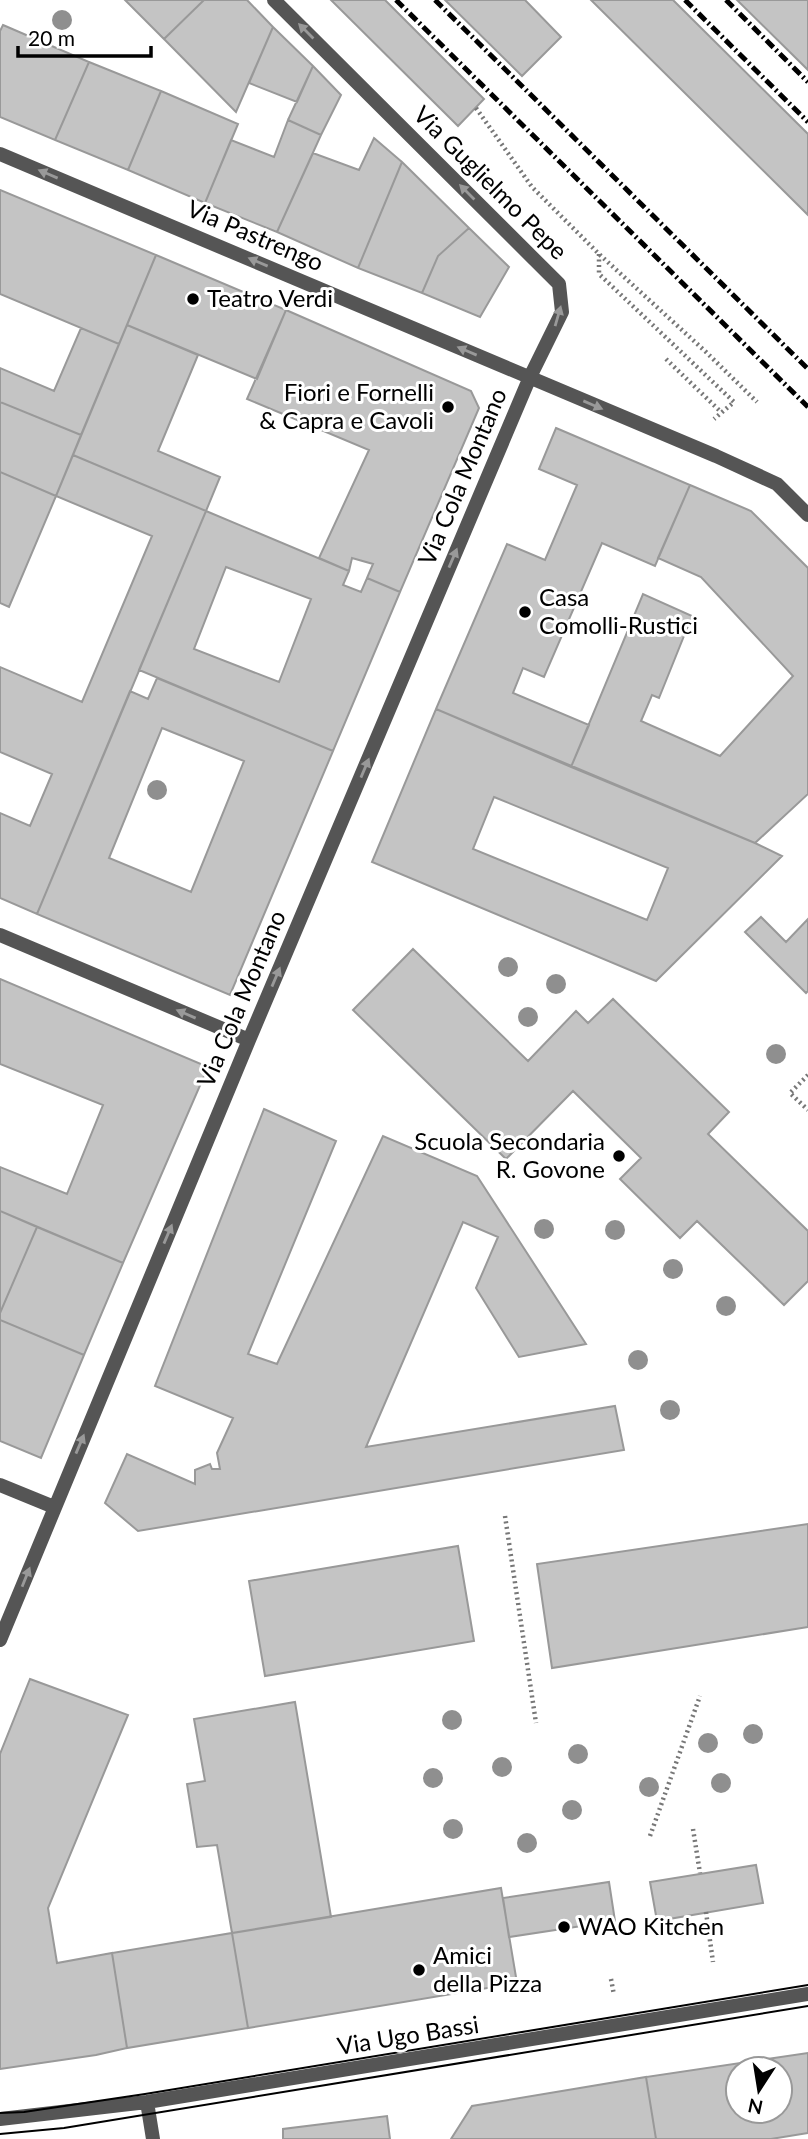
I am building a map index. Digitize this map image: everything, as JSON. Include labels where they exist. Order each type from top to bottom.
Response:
[{"type":"street","name":"Via Guglielmo Pepe","points":[[274,0],[559,284],[562,312],[530,377]]},
{"type":"street","name":"Via Pastrengo","points":[[0,154],[530,377]]},
{"type":"street","points":[[530,377],[777,484],[808,515]]},
{"type":"street","name":"Via Cola Montano","points":[[0,1640],[249,1040],[530,377]]},
{"type":"street","points":[[0,935],[249,1040]]},
{"type":"street","points":[[0,1485],[54,1507]]},
{"type":"street","name":"Via Ugo Bassi","points":[[0,2119],[147,2102],[808,1994]]},
{"type":"street","points":[[147,2102],[153,2139]]},
{"type":"path","points":[[476,108],[532,187],[599,254],[757,402]]},
{"type":"path","points":[[599,254],[599,274],[734,402],[714,419]]},
{"type":"path","points":[[666,359],[721,412]]},
{"type":"path","points":[[808,1075],[790,1093],[808,1110]]},
{"type":"path","points":[[505,1516],[536,1723]]},
{"type":"path","points":[[650,1836],[700,1696]]},
{"type":"path","points":[[693,1829],[700,1874]]},
{"type":"path","points":[[706,1912],[713,1962]]},
{"type":"building","points":[[125,0],[204,0],[164,39]]},
{"type":"building","points":[[204,0],[247,0],[273,27],[236,112],[164,39]]},
{"type":"building","points":[[331,0],[385,0],[484,99],[458,126]]},
{"type":"building","points":[[445,0],[525,0],[561,37],[522,76]]},
{"type":"building","points":[[591,0],[673,0],[808,134],[808,215]]},
{"type":"building","points":[[737,0],[808,0],[808,70]]},
{"type":"building","points":[[3,25],[89,62],[55,140],[0,117],[0,31]]},
{"type":"building","points":[[273,27],[313,66],[297,102],[249,83]]},
{"type":"building","points":[[89,62],[161,91],[128,170],[55,140]]},
{"type":"building","points":[[313,66],[341,95],[321,135],[288,120]]},
{"type":"building","points":[[161,91],[238,124],[205,203],[128,170]]},
{"type":"building","points":[[288,120],[321,135],[277,232],[205,203],[231,140],[274,157]]},
{"type":"building","points":[[374,138],[402,162],[358,268],[277,232],[313,153],[359,170]]},
{"type":"building","points":[[402,162],[469,228],[438,256],[422,293],[358,268]]},
{"type":"building","points":[[0,190],[156,255],[119,344],[0,294]]},
{"type":"building","points":[[469,228],[509,267],[480,317],[422,293],[438,256]]},
{"type":"building","points":[[156,255],[286,310],[257,379],[127,325]]},
{"type":"building","points":[[286,310],[471,391],[479,408],[400,592],[367,578],[373,564],[352,558],[349,571],[319,558],[369,450],[247,399]]},
{"type":"building","points":[[127,325],[198,355],[158,451],[220,477],[206,511],[73,455]]},
{"type":"building","points":[[81,328],[119,344],[81,435],[0,402],[0,368],[54,391]]},
{"type":"building","points":[[0,402],[81,435],[56,496],[0,472]]},
{"type":"building","name":"Casa Comolli-Rustici","points":[[556,428],[690,485],[655,566],[602,543],[544,677],[523,668],[513,693],[589,725],[571,767],[436,709],[507,544],[545,560],[577,485],[539,469]]},
{"type":"building","points":[[73,455],[206,511],[37,914],[0,898],[0,813],[30,826],[52,774],[0,752],[0,667],[82,702],[152,536],[56,496]]},
{"type":"building","points":[[0,472],[56,496],[9,607],[0,603]]},
{"type":"building","points":[[690,485],[751,511],[808,568],[808,794],[755,843],[571,767],[643,594],[692,616],[659,698],[652,695],[641,721],[720,756],[793,676],[701,577],[658,558]]},
{"type":"building","points":[[206,511],[349,571],[343,585],[361,592],[367,578],[400,592],[333,751],[139,670]],"holes":[[[226,567],[311,599],[279,682],[194,649]]]},
{"type":"building","points":[[157,678],[333,751],[230,995],[37,914],[130,691],[148,699]],"holes":[[[162,728],[244,761],[191,892],[109,858]]]},
{"type":"building","points":[[436,709],[782,856],[656,981],[372,862]],"holes":[[[494,797],[668,868],[647,920],[473,849]]]},
{"type":"building","points":[[761,917],[786,942],[808,919],[806,993],[745,932]]},
{"type":"building","points":[[413,949],[528,1061],[576,1011],[588,1023],[613,999],[729,1112],[708,1134],[808,1231],[808,1281],[784,1305],[697,1221],[680,1238],[620,1179],[641,1158],[573,1091],[506,1159],[353,1010]]},
{"type":"building","points":[[0,979],[208,1067],[123,1263],[0,1211],[0,1167],[67,1194],[103,1105],[0,1064]]},
{"type":"building","points":[[264,1109],[336,1141],[248,1354],[277,1364],[383,1136],[477,1176],[586,1344],[519,1357],[476,1288],[498,1237],[463,1222],[366,1447],[615,1406],[624,1450],[138,1531],[105,1503],[127,1454],[195,1484],[195,1470],[210,1464],[212,1469],[220,1469],[217,1453],[233,1418],[155,1386]]},
{"type":"building","points":[[0,1211],[37,1227],[0,1313]]},
{"type":"building","points":[[37,1227],[123,1263],[84,1355],[0,1320],[0,1313]]},
{"type":"building","points":[[0,1320],[84,1355],[41,1458],[0,1441]]},
{"type":"building","points":[[808,1524],[808,1627],[552,1668],[537,1564]]},
{"type":"building","points":[[458,1546],[474,1641],[265,1676],[249,1581]]},
{"type":"building","points":[[30,1679],[128,1715],[48,1908],[57,1963],[112,1953],[127,2048],[0,2069],[0,1754]]},
{"type":"building","points":[[295,1702],[331,1917],[232,1933],[217,1845],[197,1847],[187,1784],[205,1781],[194,1719]]},
{"type":"building","points":[[756,1865],[763,1903],[657,1921],[650,1882]]},
{"type":"building","points":[[609,1882],[615,1921],[509,1937],[503,1898]]},
{"type":"building","points":[[501,1888],[517,1983],[248,2028],[232,1933]]},
{"type":"building","points":[[232,1933],[248,2028],[127,2048],[112,1953]]},
{"type":"building","points":[[808,2053],[808,2133],[771,2139],[656,2139],[646,2077],[724,2065],[724,2125],[794,2125],[794,2055]]},
{"type":"building","points":[[646,2077],[656,2139],[451,2139],[472,2106]]},
{"type":"building","points":[[387,2116],[390,2139],[283,2139],[283,2129]]},
{"type":"tram line","points":[[0,2113],[24,2112],[145,2094],[808,1985]]},
{"type":"tram line","points":[[0,2134],[64,2128],[808,2006]]},
{"type":"railway","points":[[396,0],[808,407]]},
{"type":"railway","points":[[435,0],[808,369]]},
{"type":"railway","points":[[685,0],[808,122]]},
{"type":"railway","points":[[726,0],[808,82]]},
{"type":"place","name":"Teatro Verdi","points":[[193,299]]},
{"type":"place","name":"Fiori e Fornelli & Capra e Cavoli","points":[[448,407]]},
{"type":"place","name":"Casa Comolli-Rustici","points":[[525,612]]},
{"type":"place","name":"Scuola Secondaria R. Govone","points":[[619,1156]]},
{"type":"place","name":"WAO Kitchen","points":[[564,1927]]},
{"type":"place","name":"Amici della Pizza","points":[[419,1970]]}]
